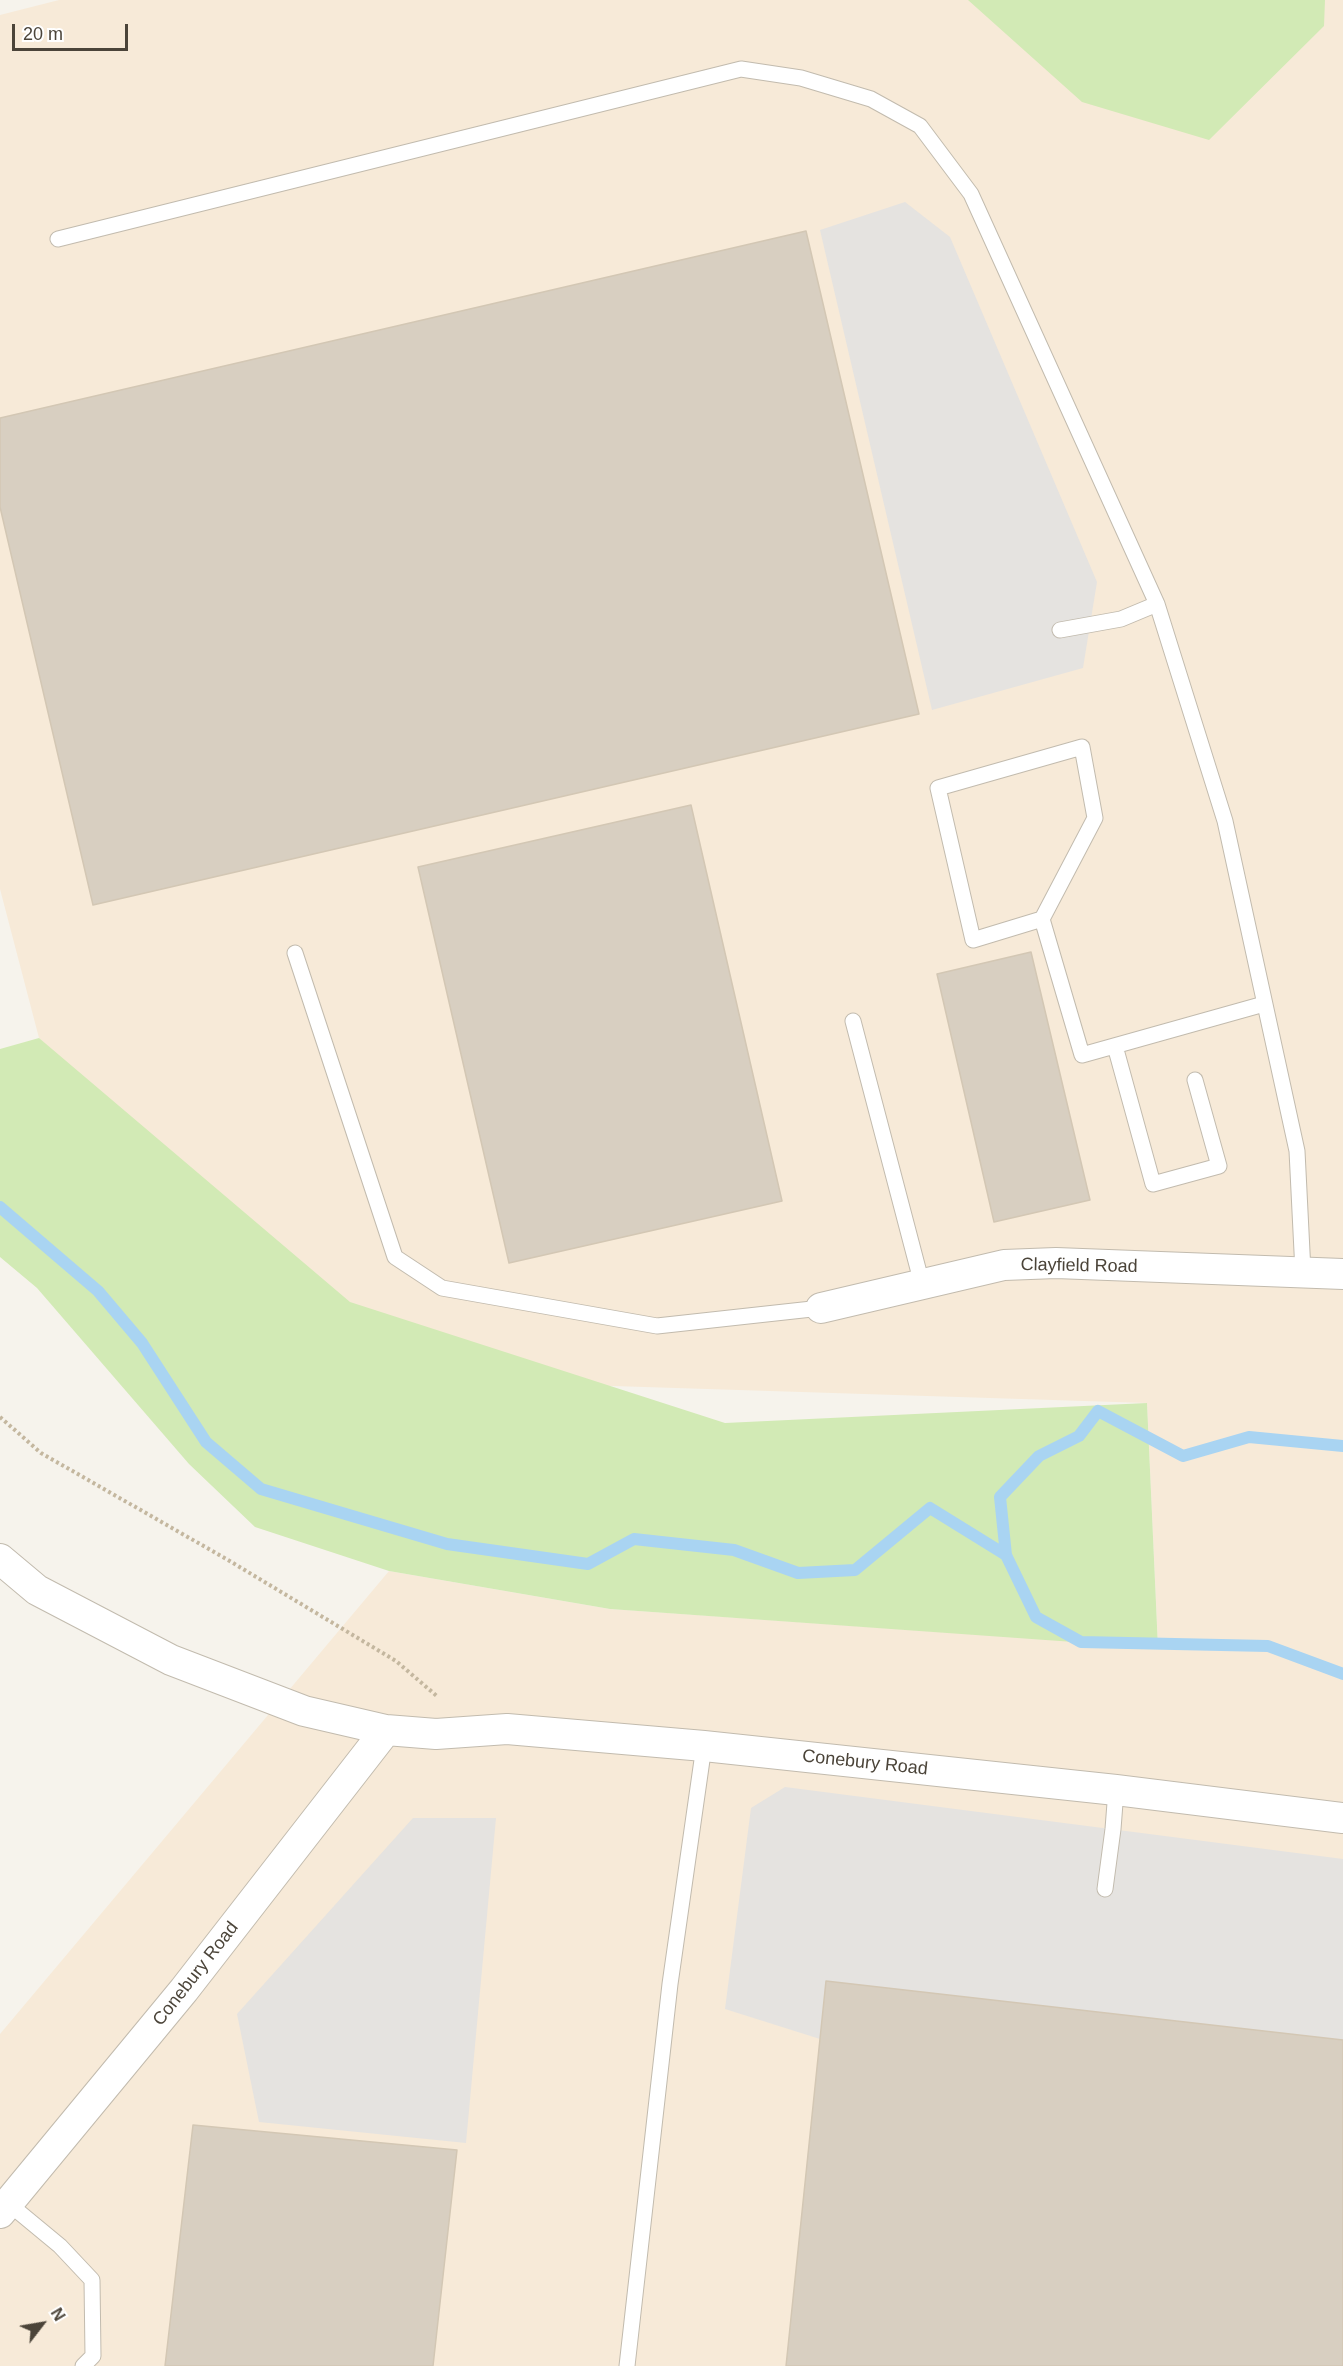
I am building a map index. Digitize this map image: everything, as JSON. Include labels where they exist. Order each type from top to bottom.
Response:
[{"type":"street","name":"Clayfield Road","points":[[821,1308],[1004,1264],[1046,1263],[1343,1274]]},
{"type":"street","name":"Conebury Road","points":[[0,1559],[37,1590],[171,1660],[304,1711],[386,1730],[436,1734],[507,1729],[704,1746],[1116,1790],[1343,1818]]},
{"type":"street","name":"Conebury Road","points":[[4,2208],[184,1990],[386,1730]]},
{"type":"lane","points":[[58,239],[741,69],[801,78],[871,99],[920,126],[971,194],[1157,604],[1225,821],[1297,1152],[1303,1272]]},
{"type":"lane","points":[[1060,630],[1121,619],[1157,604]]},
{"type":"lane","points":[[1042,919],[973,940],[938,788],[1082,747],[1095,818],[1042,919],[1082,1055],[1264,1004]]},
{"type":"lane","points":[[295,953],[395,1257],[442,1288],[657,1326],[821,1308]]},
{"type":"lane","points":[[853,1021],[922,1284]]},
{"type":"lane","points":[[1115,1046],[1154,1184],[1219,1166],[1195,1080]]},
{"type":"lane","points":[[627,2366],[670,1984],[704,1746]]},
{"type":"lane","points":[[1105,1889],[1116,1790]]},
{"type":"lane","points":[[4,2208],[60,2246],[92,2280],[93,2356],[83,2366]]},
{"type":"path","points":[[0,1417],[41,1453],[228,1560],[396,1661]]},
{"type":"shaded area","points":[[59,0],[1343,0],[1343,2366],[0,2366],[0,2034],[389,1571],[610,1609],[1158,1647],[1147,1403],[393,1379],[39,1038],[0,889],[0,15]]},
{"type":"shaded area","points":[[905,202],[950,237],[1097,582],[1083,668],[932,710],[820,230]]},
{"type":"shaded area","points":[[785,1787],[1343,1859],[1343,2040],[827,1981],[820,2039],[725,2009],[751,1808]]},
{"type":"shaded area","points":[[413,1818],[496,1818],[466,2143],[259,2122],[237,2014]]},
{"type":"green space","points":[[968,0],[1325,0],[1324,26],[1209,140],[1082,102]]},
{"type":"green space","points":[[39,1038],[350,1302],[725,1423],[1147,1403],[1158,1648],[610,1609],[389,1571],[255,1527],[189,1464],[37,1288],[0,1257],[0,1049]]},
{"type":"building","points":[[806,231],[919,714],[93,905],[0,507],[0,418]]},
{"type":"building","points":[[691,805],[782,1201],[509,1263],[418,867]]},
{"type":"building","points":[[1031,952],[1090,1200],[994,1222],[937,974]]},
{"type":"building","points":[[826,1981],[1343,2040],[1343,2366],[786,2366]]},
{"type":"building","points":[[193,2125],[457,2150],[433,2366],[165,2366]]},
{"type":"waterway","points":[[0,1207],[98,1291],[142,1343],[206,1442],[261,1489],[447,1544],[588,1564],[634,1539],[734,1550],[798,1573],[855,1570],[930,1508],[1006,1555],[1000,1497],[1039,1456],[1079,1436],[1098,1411],[1183,1456],[1249,1437],[1343,1446]]},
{"type":"waterway","points":[[1006,1555],[1036,1617],[1081,1642],[1268,1646],[1343,1674]]}]
